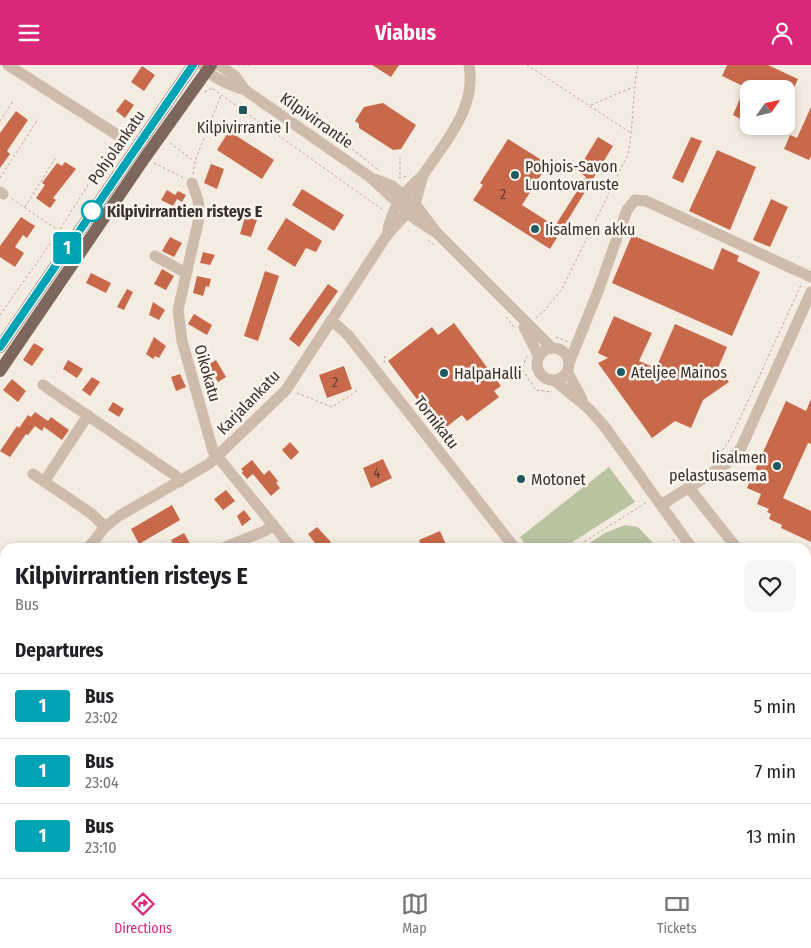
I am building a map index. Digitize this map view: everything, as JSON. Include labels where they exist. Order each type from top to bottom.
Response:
[{"type":"main road","name":"Pohjolankatu","points":[[0,347],[193,65]]},
{"type":"main road","name":"Pohjolankatu","points":[[0,371],[207,67]]},
{"type":"street","points":[[8,65],[120,136]]},
{"type":"street","name":"Kilpivirrantie","points":[[219,65],[235,76],[245,90]]},
{"type":"street","points":[[412,209],[424,175],[467,107],[470,88],[469,65]]},
{"type":"street","name":"Kilpivirrantie","points":[[207,67],[229,85],[245,90],[400,198],[471,265],[516,315],[539,357]]},
{"type":"street","points":[[53,108],[60,98]]},
{"type":"street","points":[[400,198],[424,175]]},
{"type":"street","name":"Oikokatu","points":[[192,183],[198,200],[200,214],[178,310],[178,324],[213,451],[288,543]]},
{"type":"street","name":"Karjalankatu","points":[[386,235],[390,216],[400,198]]},
{"type":"street","points":[[554,380],[562,377],[568,367],[627,210],[635,200],[646,201],[808,276]]},
{"type":"street","name":"Karjalankatu","points":[[92,543],[106,527],[119,516],[180,482],[217,457],[286,390],[386,235],[412,209]]},
{"type":"street","points":[[155,255],[186,273]]},
{"type":"street","points":[[658,501],[689,488],[726,464],[741,448],[811,292]]},
{"type":"street","name":"Kilpivirrantie","points":[[516,315],[531,321],[560,347]]},
{"type":"street","name":"Tornikatu","points":[[331,320],[348,335],[511,543]]},
{"type":"street","points":[[581,334],[560,347],[544,351],[539,357],[537,365],[540,373],[546,378],[554,380],[589,409],[621,447],[687,543]]},
{"type":"street","points":[[560,347],[566,355],[568,367],[589,409]]},
{"type":"street","points":[[43,385],[176,476],[180,482]]},
{"type":"street","points":[[44,482],[88,415]]},
{"type":"street","points":[[33,474],[92,514],[106,527]]},
{"type":"street","points":[[689,488],[733,543]]},
{"type":"street","points":[[235,543],[265,531],[274,524]]},
{"type":"path","points":[[238,65],[252,65]]},
{"type":"path","points":[[527,65],[632,133]]},
{"type":"path","points":[[531,321],[545,310],[562,289],[628,154],[632,133],[634,86],[638,65]]},
{"type":"path","points":[[590,106],[634,86]]},
{"type":"path","points":[[212,88],[385,212]]},
{"type":"path","points":[[151,161],[192,183],[195,161],[221,94]]},
{"type":"path","points":[[0,121],[12,101]]},
{"type":"path","points":[[0,178],[38,119]]},
{"type":"path","points":[[0,315],[59,231],[120,136]]},
{"type":"path","points":[[170,143],[195,161]]},
{"type":"path","points":[[352,149],[372,162],[384,175]]},
{"type":"path","points":[[24,207],[56,157]]},
{"type":"path","points":[[400,157],[400,178]]},
{"type":"path","points":[[397,179],[410,175]]},
{"type":"path","points":[[2,193],[59,231]]},
{"type":"path","points":[[378,206],[382,200]]},
{"type":"path","points":[[381,209],[382,215]]},
{"type":"path","points":[[716,459],[736,427],[808,276]]},
{"type":"path","points":[[531,321],[540,323]]},
{"type":"path","points":[[551,335],[560,347]]},
{"type":"path","points":[[286,390],[315,398],[332,407],[357,391]]},
{"type":"path","points":[[583,543],[658,501]]},
{"type":"green space","points":[[609,467],[635,502],[571,543],[524,543],[520,537]]},
{"type":"green space","points":[[625,525],[638,527],[653,543],[589,543],[605,533]]},
{"type":"building","points":[[372,65],[399,65],[391,77]]},
{"type":"building","points":[[727,65],[768,65],[798,79],[795,86],[795,80],[740,80],[740,85],[722,76]]},
{"type":"building","points":[[142,66],[155,75],[144,91],[131,82]]},
{"type":"building","points":[[125,99],[134,105],[125,118],[116,111]]},
{"type":"building","points":[[740,99],[740,118],[733,115]]},
{"type":"building","points":[[383,103],[416,125],[401,149],[393,150],[359,128],[359,124],[355,121],[364,107]]},
{"type":"building","points":[[811,107],[811,156],[809,160],[784,149],[790,135],[797,138]]},
{"type":"building","points":[[16,111],[28,120],[7,151],[10,154],[0,168],[0,133]]},
{"type":"building","points":[[229,131],[274,160],[262,179],[217,150]]},
{"type":"building","points":[[598,137],[613,146],[550,249],[473,200],[483,185],[480,183],[508,139],[548,164],[522,205],[555,226],[586,177],[577,171]]},
{"type":"building","points":[[691,137],[702,141],[683,183],[672,178]]},
{"type":"building","points":[[717,150],[756,167],[730,230],[689,211]]},
{"type":"building","points":[[65,162],[76,169],[53,198],[56,200],[50,208],[36,198],[45,185],[42,183],[57,163],[62,166]]},
{"type":"building","points":[[211,164],[224,169],[217,189],[204,183]]},
{"type":"building","points":[[302,189],[344,215],[334,231],[292,205]]},
{"type":"building","points":[[167,190],[175,195],[178,191],[186,195],[182,202],[177,199],[173,206],[161,200]]},
{"type":"building","points":[[771,199],[788,207],[770,247],[753,240]]},
{"type":"building","points":[[21,217],[35,226],[27,238],[23,235],[15,247],[24,253],[15,267],[0,257],[0,246]]},
{"type":"building","points":[[245,217],[257,220],[251,237],[240,234]]},
{"type":"building","points":[[286,218],[322,241],[316,252],[306,248],[295,267],[267,249]]},
{"type":"building","points":[[632,235],[713,270],[722,248],[739,256],[737,261],[760,272],[732,336],[612,283]]},
{"type":"building","points":[[170,237],[182,243],[174,257],[162,251]]},
{"type":"building","points":[[203,252],[215,255],[210,265],[200,263]]},
{"type":"building","points":[[162,269],[174,276],[166,290],[154,284]]},
{"type":"building","points":[[265,271],[279,276],[258,341],[244,336]]},
{"type":"building","points":[[91,273],[111,283],[106,293],[86,283]]},
{"type":"building","points":[[197,276],[211,279],[209,287],[206,286],[203,296],[193,293]]},
{"type":"building","points":[[328,284],[338,291],[299,347],[289,339]]},
{"type":"building","points":[[127,289],[133,292],[124,310],[117,307]]},
{"type":"building","points":[[153,302],[165,310],[159,320],[149,315]]},
{"type":"building","points":[[194,314],[212,325],[207,335],[188,324]]},
{"type":"building","points":[[614,316],[652,333],[639,361],[656,368],[675,324],[727,347],[718,368],[729,382],[703,400],[691,428],[675,421],[652,438],[598,363],[608,358],[598,353]]},
{"type":"building","name":"HalpaHalli","points":[[454,323],[501,386],[494,391],[499,397],[467,421],[462,415],[441,431],[388,361],[432,327],[438,335]]},
{"type":"building","points":[[154,337],[166,346],[159,358],[155,356],[153,359],[146,354]]},
{"type":"building","points":[[34,343],[44,349],[32,366],[23,360]]},
{"type":"building","points":[[68,360],[83,369],[77,378],[63,369]]},
{"type":"building","points":[[216,360],[226,377],[218,382],[214,375],[208,378],[203,368]]},
{"type":"building","points":[[344,366],[352,389],[327,398],[319,375]]},
{"type":"building","points":[[180,374],[186,387],[176,391],[171,377]]},
{"type":"building","points":[[92,377],[100,382],[90,396],[82,390]]},
{"type":"building","points":[[12,379],[26,391],[18,402],[3,390]]},
{"type":"building","name":"Iisalmen pelastusasema","points":[[811,399],[811,444],[808,443],[783,498],[811,511],[811,542],[781,528],[782,525],[769,519],[771,514],[767,512],[769,509],[757,504],[761,494],[747,488],[786,401],[806,411]]},
{"type":"building","points":[[113,402],[124,409],[119,417],[108,410]]},
{"type":"building","points":[[35,412],[48,421],[51,417],[69,430],[62,440],[44,427],[42,431],[35,426],[28,435],[26,434],[10,457],[0,451],[17,426],[19,428],[28,415],[31,417]]},
{"type":"building","points":[[290,442],[299,452],[291,460],[282,450]]},
{"type":"building","points":[[383,459],[392,478],[371,488],[363,468]]},
{"type":"building","points":[[252,460],[264,475],[269,470],[278,481],[276,483],[280,488],[271,496],[253,474],[247,479],[242,473],[241,469]]},
{"type":"building","points":[[226,490],[235,501],[223,510],[214,499]]},
{"type":"building","points":[[172,505],[180,520],[141,543],[138,543],[131,529]]},
{"type":"building","points":[[244,510],[251,519],[242,526],[237,516]]},
{"type":"building","points":[[317,527],[331,542],[315,543],[308,534]]},
{"type":"building","points":[[440,531],[445,543],[420,543],[419,540]]},
{"type":"building","points":[[184,533],[190,543],[173,543],[171,540]]},
{"type":"bus line","name":"1","points":[[0,347],[193,65]]},
{"type":"place","name":"Kilpivirrantie I","points":[[243,110]]},
{"type":"place","name":"Pohjois-Savon Luontovaruste","points":[[515,175]]},
{"type":"place","name":"Kilpivirrantien risteys E","points":[[92,211]]},
{"type":"place","name":"Iisalmen akku","points":[[535,229]]},
{"type":"place","name":"Ateljee Mainos","points":[[621,372]]},
{"type":"place","name":"HalpaHalli","points":[[444,373]]},
{"type":"place","name":"Iisalmen pelastusasema","points":[[777,466]]},
{"type":"place","name":"Motonet","points":[[521,479]]}]
